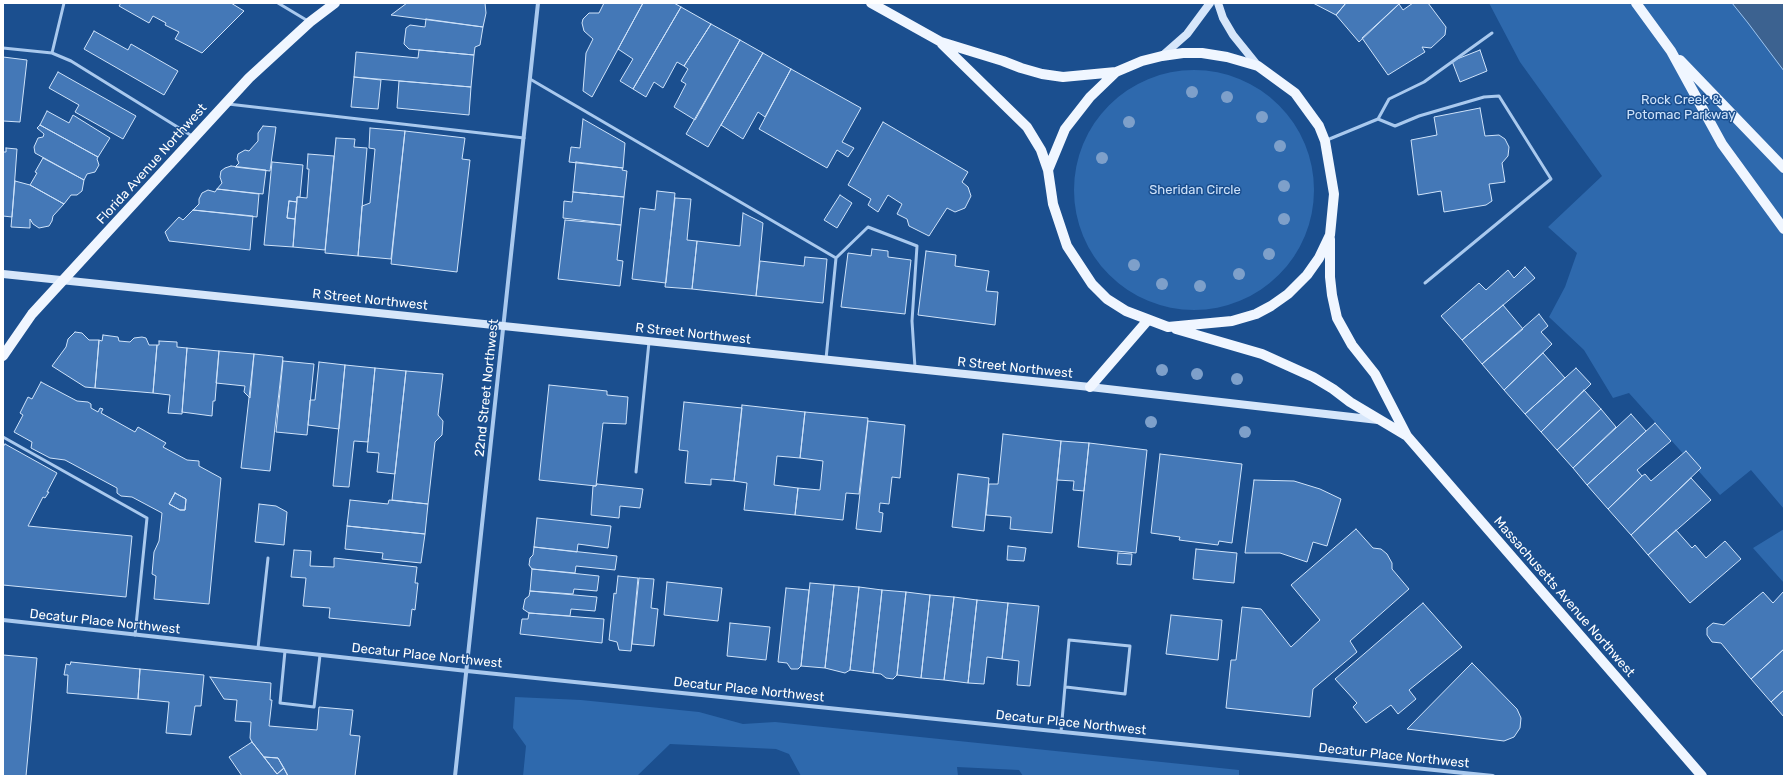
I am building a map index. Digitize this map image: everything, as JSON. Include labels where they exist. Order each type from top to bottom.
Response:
[{"type":"main road","name":"Florida Avenue Northwest","points":[[3,356],[32,314],[224,104],[273,54],[310,22],[335,3]]},
{"type":"main road","points":[[871,3],[941,42],[1042,74],[1063,77],[1116,72],[1142,61],[1182,53],[1202,53],[1227,57],[1258,66]]},
{"type":"main road","points":[[1162,56],[1187,34],[1210,3]]},
{"type":"main road","points":[[1168,327],[1232,321],[1256,314],[1271,306],[1288,294],[1307,275],[1319,258],[1330,235],[1334,194],[1325,141],[1319,126],[1295,93],[1258,66],[1233,35],[1223,18],[1218,3]]},
{"type":"main road","points":[[1636,3],[1671,51],[1722,144],[1784,228]]},
{"type":"main road","points":[[941,42],[1027,127],[1042,150],[1048,170]]},
{"type":"main road","points":[[1671,51],[1784,168]]},
{"type":"main road","points":[[1048,170],[1065,129],[1090,97],[1116,72]]},
{"type":"main road","name":"Massachusetts Avenue Northwest","points":[[1048,170],[1053,204],[1058,223],[1067,246],[1076,262],[1092,284],[1107,299],[1126,311],[1148,320],[1256,352],[1293,368],[1333,389],[1350,402],[1407,436]]},
{"type":"main road","name":"Massachusetts Avenue Northwest","points":[[1330,235],[1331,283],[1337,318],[1352,345],[1375,374],[1407,436],[1699,775]]},
{"type":"main road","name":"R Street Northwest","points":[[3,274],[1090,388],[1379,420]]},
{"type":"main road","points":[[1090,388],[1148,320]]},
{"type":"street","name":"22nd Street Northwest","points":[[455,776],[538,3]]},
{"type":"street","name":"Decatur Place Northwest","points":[[3,620],[467,671],[1493,776]]},
{"type":"lane","points":[[52,53],[64,3]]},
{"type":"lane","points":[[278,3],[310,22]]},
{"type":"lane","points":[[1325,141],[1378,119],[1389,99],[1424,82],[1492,33]]},
{"type":"lane","points":[[3,48],[52,53],[71,61],[194,137]]},
{"type":"lane","points":[[530,79],[836,258]]},
{"type":"lane","points":[[1378,119],[1396,126],[1426,114],[1484,97],[1499,96],[1551,179],[1425,283]]},
{"type":"lane","points":[[224,104],[524,138]]},
{"type":"lane","points":[[826,360],[836,258],[868,227],[917,246],[912,320],[916,370]]},
{"type":"lane","points":[[636,472],[649,342]]},
{"type":"lane","points":[[3,437],[146,518],[135,635]]},
{"type":"lane","points":[[258,648],[268,558]]},
{"type":"lane","points":[[1062,732],[1069,640],[1130,646],[1125,694],[1066,687]]},
{"type":"lane","points":[[285,651],[280,703],[314,707],[320,655]]},
{"type":"green space","name":"Rock Creek & Potomac Parkway","points":[[1489,3],[1784,3],[1784,509],[1751,470],[1720,495],[1629,393],[1613,398],[1584,350],[1549,317],[1565,287],[1577,253],[1548,227],[1602,176],[1520,62]]},
{"type":"green space","name":"Sheridan Circle","points":[[1194,70],[1217,72],[1240,79],[1261,90],[1279,105],[1294,123],[1305,144],[1312,167],[1314,190],[1312,213],[1305,236],[1294,257],[1279,275],[1261,290],[1240,301],[1217,308],[1194,310],[1171,308],[1148,301],[1127,290],[1109,275],[1094,257],[1083,236],[1076,213],[1074,190],[1076,167],[1083,144],[1094,123],[1109,105],[1127,90],[1148,79],[1171,72]]},
{"type":"green space","points":[[1784,529],[1784,583],[1753,548]]},
{"type":"green space","points":[[515,697],[581,700],[699,712],[743,724],[775,722],[1239,770],[1239,776],[1023,776],[1019,770],[957,767],[958,776],[801,776],[789,754],[776,749],[670,744],[637,776],[523,776],[526,746],[513,728]]},
{"type":"shaded area","points":[[1732,3],[1784,3],[1784,71],[1748,23]]},
{"type":"building","points":[[121,3],[231,3],[244,11],[202,53],[175,39],[179,32],[165,25],[166,23],[153,16],[149,23],[119,6]]},
{"type":"building","points":[[407,3],[485,3],[486,13],[483,27],[391,15]]},
{"type":"building","points":[[604,3],[643,3],[592,97],[583,91],[586,53],[593,39],[584,31],[582,23],[583,19],[589,13],[599,13]]},
{"type":"building","points":[[643,3],[674,3],[681,7],[633,89],[620,81],[633,59],[618,49]]},
{"type":"building","points":[[1313,3],[1346,3],[1336,15]]},
{"type":"building","points":[[1346,3],[1399,4],[1359,42],[1336,15]]},
{"type":"building","points":[[1413,3],[1428,3],[1446,27],[1445,35],[1431,48],[1422,47],[1425,52],[1388,75],[1362,38],[1399,4],[1403,10]]},
{"type":"building","points":[[681,7],[711,24],[684,66],[677,62],[663,88],[654,82],[646,97],[633,89]]},
{"type":"building","points":[[426,19],[483,27],[480,45],[475,47],[474,55],[409,49],[404,44],[406,28],[410,25],[425,27]]},
{"type":"building","points":[[711,24],[740,40],[695,120],[674,107],[686,84],[681,81],[688,69],[684,66]]},
{"type":"building","points":[[94,31],[128,50],[131,44],[178,71],[164,95],[84,49]]},
{"type":"building","points":[[740,40],[763,53],[708,147],[686,134]]},
{"type":"building","points":[[419,50],[474,55],[471,87],[354,77],[356,52],[418,58]]},
{"type":"building","points":[[1480,50],[1487,71],[1460,82],[1452,61]]},
{"type":"building","points":[[763,53],[791,69],[765,117],[758,112],[743,139],[721,125]]},
{"type":"building","points":[[3,57],[27,60],[20,122],[3,121]]},
{"type":"building","points":[[791,69],[861,108],[842,142],[854,148],[848,157],[837,150],[827,168],[759,129]]},
{"type":"building","points":[[58,72],[136,116],[123,139],[75,112],[79,105],[49,88]]},
{"type":"building","points":[[354,77],[381,80],[378,109],[351,107]]},
{"type":"building","points":[[399,81],[471,87],[469,115],[397,108]]},
{"type":"building","points":[[1480,108],[1485,136],[1499,135],[1505,139],[1509,147],[1508,156],[1502,163],[1505,182],[1489,184],[1492,201],[1486,205],[1444,212],[1441,191],[1418,195],[1411,140],[1437,135],[1434,117]]},
{"type":"building","points":[[47,111],[69,123],[73,115],[110,138],[98,157],[40,125]]},
{"type":"building","points":[[583,119],[625,143],[623,168],[569,162],[571,147],[580,148]]},
{"type":"building","points":[[883,122],[968,172],[962,182],[968,187],[971,196],[965,208],[955,212],[947,208],[929,236],[909,226],[907,219],[897,214],[902,204],[888,195],[878,212],[868,205],[871,199],[848,185]]},
{"type":"building","points":[[40,125],[98,157],[97,159],[99,165],[95,172],[87,174],[84,180],[35,153],[34,147],[38,138],[43,137],[44,134],[37,128]]},
{"type":"building","points":[[263,126],[276,127],[270,171],[235,167],[239,163],[237,159],[238,154],[245,150],[249,151],[258,141],[258,133]]},
{"type":"building","points":[[370,128],[405,131],[391,259],[358,256],[362,206],[370,203],[375,149],[369,148]]},
{"type":"building","points":[[405,131],[465,138],[462,159],[470,160],[457,272],[391,264]]},
{"type":"building","points":[[336,138],[355,139],[354,147],[367,148],[358,256],[325,253]]},
{"type":"building","points":[[6,148],[17,149],[12,217],[3,216],[3,152],[6,152]]},
{"type":"building","points":[[308,154],[334,156],[325,250],[293,247],[297,197],[307,198],[309,169],[307,169]]},
{"type":"building","points":[[43,158],[84,180],[82,191],[77,195],[71,195],[64,204],[30,185]]},
{"type":"building","points":[[272,162],[303,165],[300,197],[297,197],[297,202],[289,201],[287,218],[295,219],[293,247],[264,245]]},
{"type":"building","points":[[576,162],[623,168],[622,170],[627,171],[624,197],[573,192]]},
{"type":"building","points":[[231,166],[266,170],[263,194],[217,189],[222,183],[220,177],[221,171]]},
{"type":"building","points":[[15,181],[30,185],[64,204],[53,216],[49,226],[39,228],[33,224],[30,219],[30,228],[11,227]]},
{"type":"building","points":[[217,189],[259,194],[257,217],[193,210],[199,204],[199,199],[202,193],[208,190],[215,192]]},
{"type":"building","points":[[657,191],[675,193],[666,283],[632,279],[640,208],[655,210]]},
{"type":"building","points":[[573,192],[624,197],[621,225],[563,218],[564,201],[572,202]]},
{"type":"building","points":[[840,195],[852,203],[837,228],[824,220]]},
{"type":"building","points":[[675,198],[691,199],[687,240],[697,241],[692,289],[665,287]]},
{"type":"building","points":[[289,201],[297,202],[295,219],[287,218]]},
{"type":"building","points":[[193,210],[253,216],[250,250],[169,241],[165,232],[179,217],[183,220]]},
{"type":"building","points":[[743,213],[763,223],[756,296],[692,289],[697,241],[740,246]]},
{"type":"building","points":[[565,220],[621,225],[617,260],[623,261],[620,286],[558,279]]},
{"type":"building","points":[[872,249],[888,251],[888,257],[911,260],[905,314],[841,307],[848,253],[871,256]]},
{"type":"building","points":[[926,251],[956,255],[955,266],[989,271],[986,291],[998,292],[995,325],[918,315]]},
{"type":"building","points":[[805,257],[827,259],[823,303],[756,296],[760,261],[804,266]]},
{"type":"building","points":[[1525,267],[1535,278],[1462,340],[1441,316],[1479,283],[1486,290],[1508,270],[1514,278]]},
{"type":"building","points":[[1503,305],[1523,329],[1482,364],[1462,340]]},
{"type":"building","points":[[1539,314],[1548,326],[1541,332],[1552,344],[1504,390],[1482,364]]},
{"type":"building","points":[[75,332],[82,333],[89,340],[99,340],[95,388],[85,387],[52,366],[66,347],[68,339]]},
{"type":"building","points":[[103,335],[118,337],[119,341],[130,342],[134,338],[142,337],[146,338],[149,345],[157,345],[153,393],[95,388],[99,340],[102,341]]},
{"type":"building","points":[[159,341],[177,342],[177,347],[187,348],[182,414],[168,413],[170,395],[153,393],[157,345],[159,345]]},
{"type":"building","points":[[187,348],[219,351],[215,401],[213,401],[212,416],[182,412]]},
{"type":"building","points":[[219,351],[254,354],[250,398],[244,392],[245,386],[216,383]]},
{"type":"building","points":[[1543,353],[1565,378],[1525,414],[1504,390]]},
{"type":"building","points":[[254,354],[283,357],[270,471],[241,468]]},
{"type":"building","points":[[283,361],[314,364],[307,435],[276,432]]},
{"type":"building","points":[[319,362],[345,365],[339,429],[308,425],[310,400],[315,400]]},
{"type":"building","points":[[345,365],[375,368],[368,442],[354,441],[349,487],[333,486]]},
{"type":"building","points":[[375,368],[406,371],[395,474],[377,472],[379,453],[367,452]]},
{"type":"building","points":[[1576,368],[1591,384],[1541,432],[1525,414]]},
{"type":"building","points":[[406,371],[443,374],[438,415],[443,421],[442,435],[435,442],[428,504],[392,500]]},
{"type":"building","points":[[41,382],[77,401],[88,402],[91,404],[91,408],[98,412],[100,408],[103,409],[101,413],[135,432],[138,427],[166,443],[163,447],[187,460],[199,461],[199,466],[221,478],[209,604],[154,599],[156,576],[152,574],[154,552],[159,541],[162,513],[132,497],[121,496],[117,493],[117,488],[65,460],[50,458],[31,448],[32,442],[14,432],[23,415],[20,413],[28,397],[32,399]],"holes":[[[175,493],[186,499],[185,510],[180,510],[169,504]]]},
{"type":"building","points":[[549,385],[607,391],[607,395],[628,397],[626,424],[603,423],[596,486],[539,480]]},
{"type":"building","points":[[1584,390],[1601,409],[1557,450],[1541,432]]},
{"type":"building","points":[[684,402],[742,408],[734,481],[711,479],[711,485],[685,483],[688,451],[679,450]]},
{"type":"building","points":[[742,405],[805,412],[800,458],[777,456],[774,485],[798,488],[795,515],[744,510],[747,483],[734,481]]},
{"type":"building","points":[[1601,409],[1616,427],[1573,468],[1557,450]]},
{"type":"building","points":[[805,412],[868,418],[859,494],[846,493],[843,520],[795,515],[798,488],[820,490],[823,461],[800,458]]},
{"type":"building","points":[[1631,414],[1646,431],[1587,485],[1573,468]]},
{"type":"building","points":[[868,421],[905,425],[900,478],[892,477],[889,504],[880,503],[879,512],[883,513],[881,532],[856,529]]},
{"type":"building","points":[[1655,423],[1671,441],[1637,470],[1642,476],[1608,509],[1587,485]]},
{"type":"building","points":[[1003,434],[1061,441],[1052,533],[1010,529],[1011,517],[986,515],[989,484],[998,484]]},
{"type":"building","points":[[1061,441],[1089,443],[1084,491],[1073,490],[1074,481],[1057,480]]},
{"type":"building","points":[[1089,443],[1147,450],[1136,553],[1078,547]]},
{"type":"building","points":[[5,444],[57,473],[47,492],[49,492],[45,498],[43,497],[28,526],[132,536],[126,597],[3,585],[3,447]]},
{"type":"building","points":[[1686,451],[1701,468],[1631,535],[1608,509],[1642,476],[1645,474],[1651,481]]},
{"type":"building","points":[[1160,454],[1242,464],[1232,543],[1219,541],[1218,545],[1179,540],[1180,537],[1151,533]]},
{"type":"building","points":[[958,474],[989,478],[984,531],[952,527]]},
{"type":"building","points":[[1691,478],[1711,500],[1648,555],[1631,535]]},
{"type":"building","points":[[1254,480],[1294,481],[1320,489],[1341,499],[1327,546],[1313,542],[1307,562],[1280,553],[1245,553]]},
{"type":"building","points":[[597,484],[643,489],[640,508],[620,506],[619,518],[591,515],[593,486],[596,486]]},
{"type":"building","points":[[175,493],[186,499],[185,510],[180,510],[169,504]]},
{"type":"building","points":[[350,500],[388,504],[389,500],[428,504],[425,534],[347,526]]},
{"type":"building","points":[[259,504],[276,506],[287,512],[284,545],[255,542]]},
{"type":"building","points":[[537,518],[611,526],[608,548],[578,544],[577,552],[534,547]]},
{"type":"building","points":[[347,526],[425,534],[421,563],[382,559],[383,553],[345,549]]},
{"type":"building","points":[[1356,529],[1373,548],[1381,549],[1387,554],[1392,563],[1392,569],[1409,589],[1350,641],[1357,652],[1313,689],[1310,717],[1226,708],[1231,660],[1236,660],[1242,607],[1261,609],[1291,647],[1320,620],[1291,585]]},
{"type":"building","points":[[1676,530],[1692,548],[1695,545],[1706,558],[1725,541],[1741,559],[1690,603],[1648,555]]},
{"type":"building","points":[[1008,546],[1026,548],[1024,561],[1007,560]]},
{"type":"building","points":[[534,547],[617,556],[615,570],[576,566],[575,573],[532,569],[529,565]]},
{"type":"building","points":[[1196,549],[1237,553],[1234,583],[1193,579]]},
{"type":"building","points":[[294,550],[311,551],[310,566],[334,567],[334,558],[417,567],[415,583],[418,583],[415,610],[412,609],[410,626],[329,618],[330,608],[303,606],[306,578],[291,577]]},
{"type":"building","points":[[1118,553],[1132,554],[1131,565],[1117,564]]},
{"type":"building","points":[[532,569],[599,576],[597,591],[574,589],[573,594],[530,591]]},
{"type":"building","points":[[618,576],[638,578],[631,651],[619,650],[617,642],[609,640],[614,593],[616,594]]},
{"type":"building","points":[[639,578],[654,579],[651,608],[658,609],[654,646],[632,644]]},
{"type":"building","points":[[667,582],[722,588],[718,621],[664,615]]},
{"type":"building","points":[[810,583],[834,585],[825,668],[801,666]]},
{"type":"building","points":[[834,585],[859,587],[850,670],[845,673],[825,668]]},
{"type":"building","points":[[859,587],[882,590],[873,673],[850,670]]},
{"type":"building","points":[[786,588],[809,590],[801,666],[798,669],[791,669],[787,663],[778,662]]},
{"type":"building","points":[[882,590],[906,592],[897,675],[893,679],[886,678],[881,674],[873,673]]},
{"type":"building","points":[[530,591],[597,597],[595,611],[571,609],[570,616],[529,613],[523,609],[525,599],[529,596]]},
{"type":"building","points":[[1784,591],[1784,649],[1751,679],[1721,643],[1712,642],[1707,635],[1707,628],[1713,623],[1724,625],[1763,592],[1773,603]]},
{"type":"building","points":[[906,592],[930,595],[921,678],[897,675]]},
{"type":"building","points":[[930,595],[954,597],[944,680],[921,678]]},
{"type":"building","points":[[954,597],[977,600],[968,683],[944,680]]},
{"type":"building","points":[[977,600],[1008,603],[1002,659],[987,657],[984,684],[968,683]]},
{"type":"building","points":[[1008,603],[1039,606],[1030,686],[1017,685],[1019,661],[1002,659]]},
{"type":"building","points":[[1423,603],[1462,647],[1409,690],[1416,699],[1398,714],[1391,705],[1366,723],[1353,707],[1357,703],[1335,679]]},
{"type":"building","points":[[529,613],[604,619],[602,643],[520,634],[522,619],[528,619]]},
{"type":"building","points":[[1171,615],[1222,620],[1218,660],[1166,654]]},
{"type":"building","points":[[730,623],[770,627],[766,660],[727,656]]},
{"type":"building","points":[[1784,649],[1784,690],[1771,702],[1751,679]]},
{"type":"building","points":[[3,655],[37,658],[26,776],[3,776]]},
{"type":"building","points":[[71,662],[140,669],[138,699],[67,693],[68,675],[64,675],[66,664],[70,665]]},
{"type":"building","points":[[1472,663],[1517,709],[1521,718],[1520,728],[1514,737],[1504,741],[1407,729]]},
{"type":"building","points":[[140,669],[204,675],[201,706],[195,706],[191,735],[166,733],[169,702],[138,699]]},
{"type":"building","points":[[210,677],[271,683],[270,700],[272,700],[269,726],[317,730],[319,707],[353,710],[350,735],[360,736],[355,776],[288,776],[278,758],[264,757],[252,742],[250,738],[251,722],[235,721],[237,700],[224,699]]},
{"type":"building","points":[[1784,690],[1784,717],[1771,702]]},
{"type":"building","points":[[252,742],[277,774],[284,768],[288,776],[242,776],[229,757]]},
{"type":"building","points":[[264,757],[278,758],[284,768],[277,774]]}]
